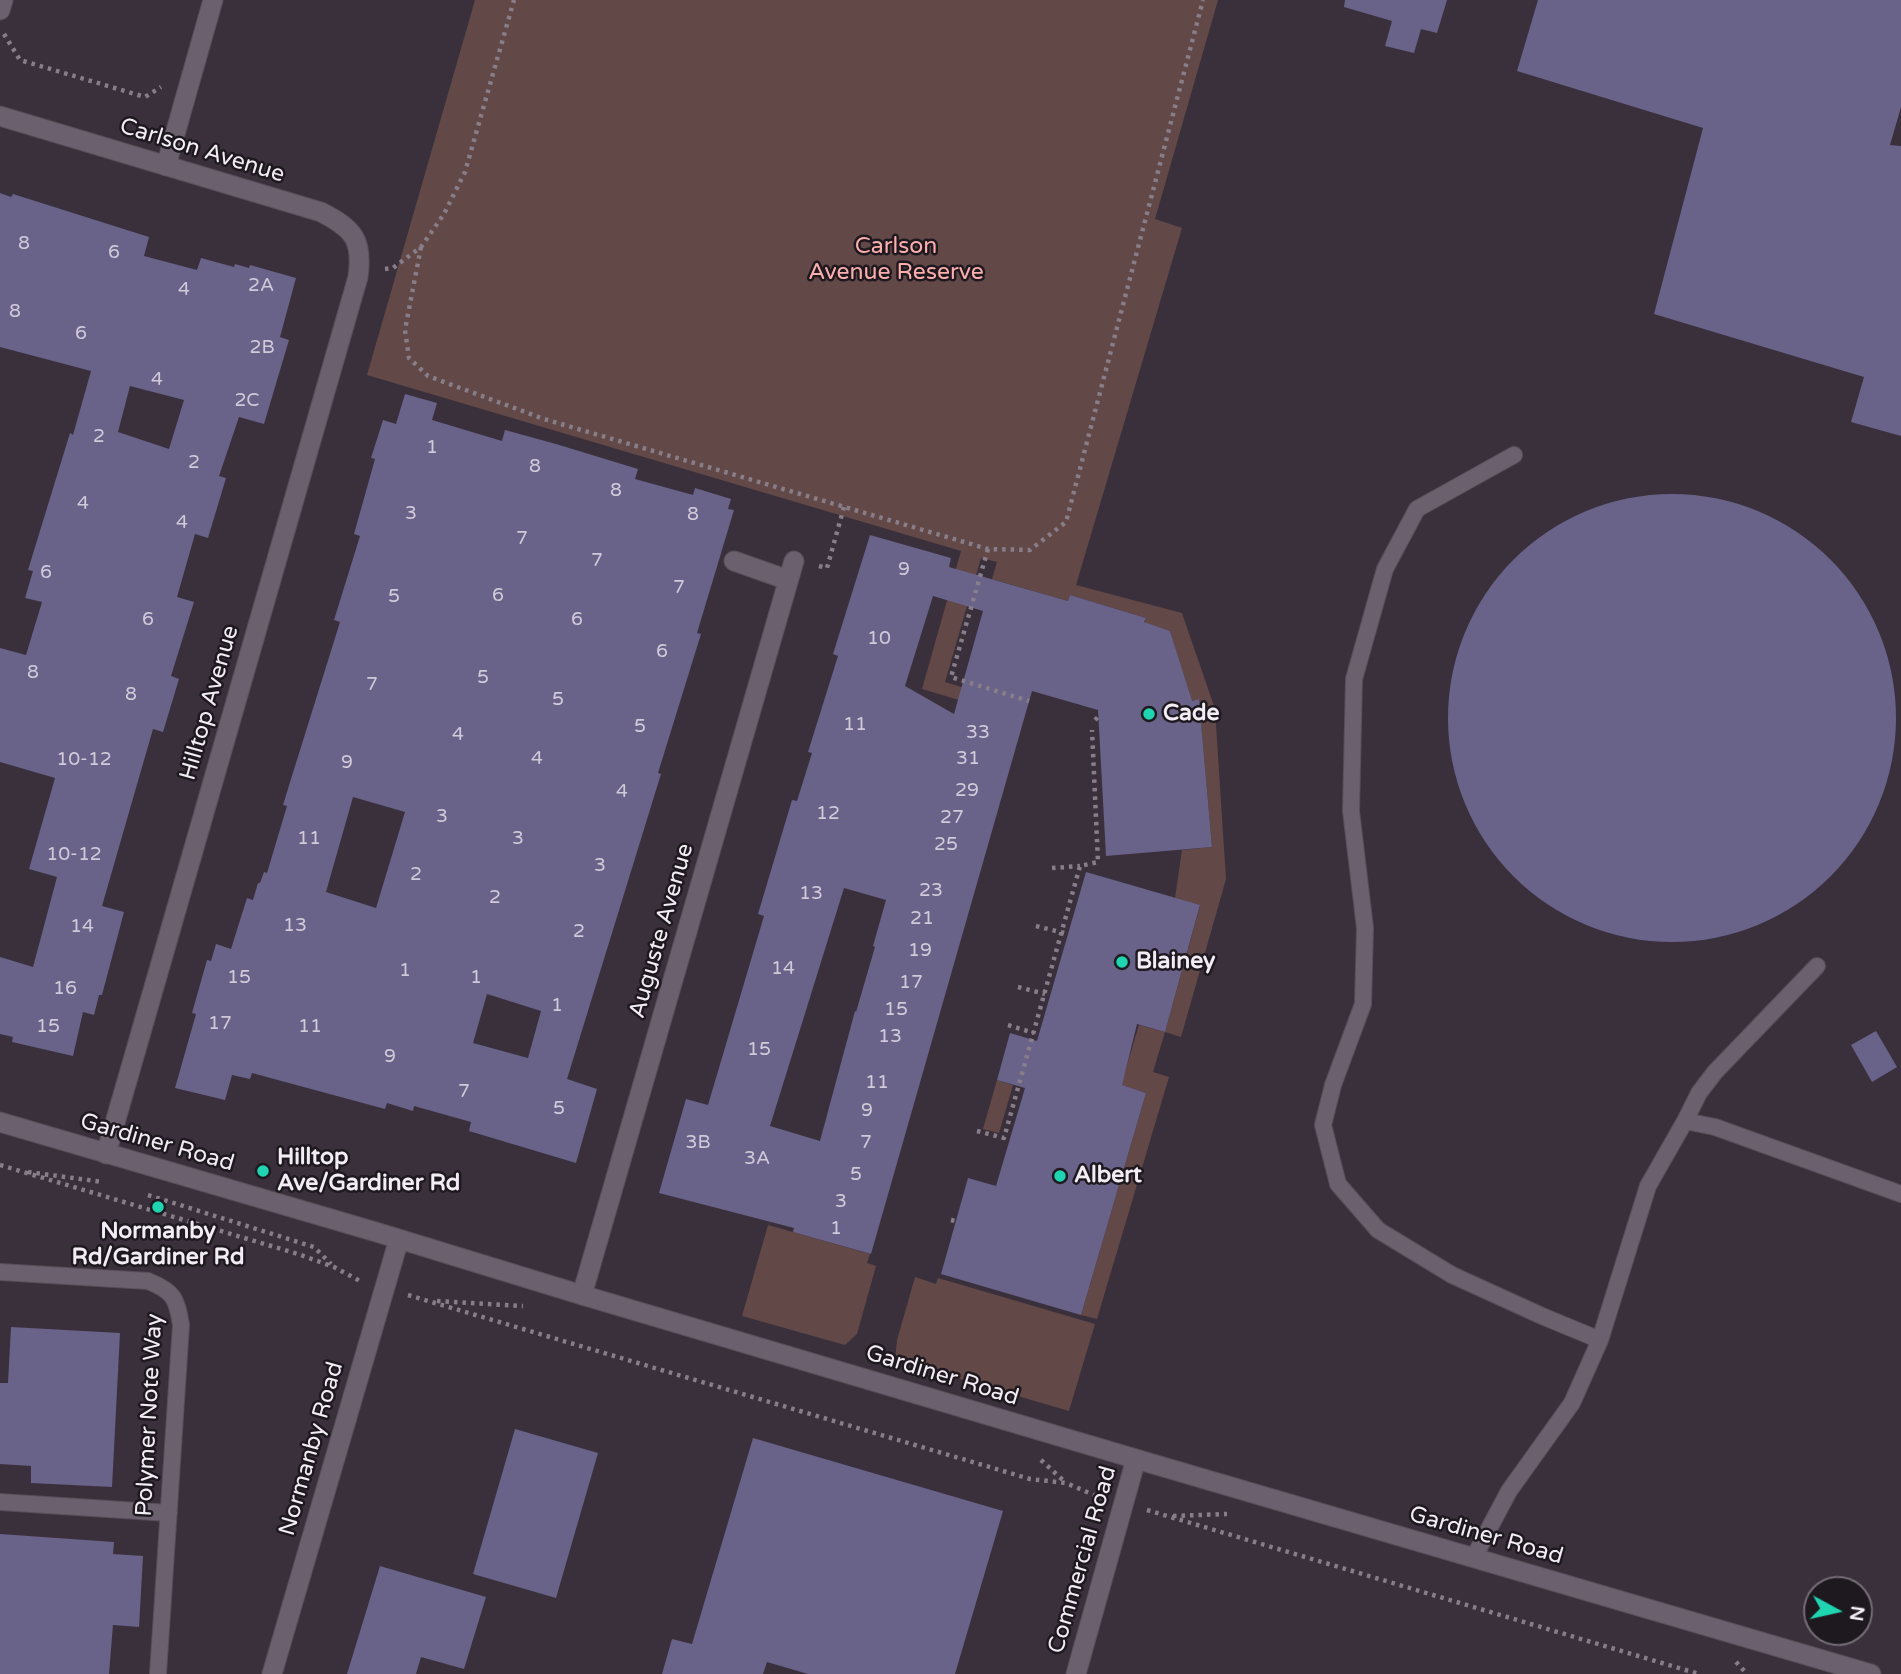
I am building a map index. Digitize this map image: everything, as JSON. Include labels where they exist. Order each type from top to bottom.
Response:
[{"type":"street","points":[[0,10],[3,0]]},
{"type":"street","points":[[166,166],[212,0]]},
{"type":"street","name":"Carlson Avenue","points":[[0,116],[321,212],[338,221],[355,237],[360,251],[360,265]]},
{"type":"street","name":"Hilltop Avenue","points":[[106,1154],[360,265]]},
{"type":"street","points":[[734,561],[791,570]]},
{"type":"street","name":"Auguste Avenue","points":[[582,1295],[791,570]]},
{"type":"street","name":"Gardiner Road","points":[[0,1122],[1474,1557],[1836,1669],[1871,1674]]},
{"type":"street","name":"Normanby Road","points":[[272,1674],[399,1239]]},
{"type":"street","name":"Commercial Road","points":[[1076,1674],[1136,1459]]},
{"type":"lane","points":[[1514,455],[1416,509],[1385,569],[1354,679],[1351,811],[1365,928],[1363,1004],[1333,1085],[1323,1125],[1338,1184],[1378,1230],[1452,1275],[1600,1340]]},
{"type":"lane","points":[[1474,1557],[1508,1491],[1572,1403],[1600,1340],[1648,1186],[1699,1093],[1715,1072],[1817,966]]},
{"type":"lane","points":[[1685,1121],[1715,1128],[1901,1194]]},
{"type":"lane","name":"Polymer Note Way","points":[[0,1272],[148,1281],[167,1288],[177,1303],[181,1325],[158,1674]]},
{"type":"lane","points":[[0,1502],[169,1513]]},
{"type":"path","points":[[360,265],[388,270],[421,247],[444,214],[465,172],[514,0]]},
{"type":"path","points":[[421,247],[405,330],[409,358],[428,376],[544,419],[988,549],[1030,550],[1066,523],[1203,0]]},
{"type":"path","points":[[0,32],[4,33],[20,60],[145,97],[194,64]]},
{"type":"path","points":[[791,570],[827,568],[844,507]]},
{"type":"path","points":[[988,549],[951,677],[1029,701]]},
{"type":"path","points":[[1052,868],[1098,862],[1092,730]]},
{"type":"path","points":[[977,1131],[1004,1138],[1020,1092],[1034,1032],[1065,933],[1080,866]]},
{"type":"path","points":[[1036,926],[1065,933]]},
{"type":"path","points":[[1018,986],[1045,994]]},
{"type":"path","points":[[1008,1025],[1034,1032]]},
{"type":"path","points":[[0,1166],[334,1267],[314,1247],[146,1195]]},
{"type":"path","points":[[15,1170],[107,1183]]},
{"type":"path","points":[[431,1301],[486,1320],[1030,1479],[1066,1483]]},
{"type":"path","points":[[1169,1516],[1699,1674]]},
{"type":"green space","name":"Carlson Avenue Reserve","points":[[475,0],[1218,0],[1155,219],[1182,228],[1076,585],[1182,613],[1215,709],[1226,879],[1181,1037],[1165,1032],[1200,906],[1175,898],[1182,850],[1212,847],[1200,711],[1197,700],[1191,701],[1170,631],[1144,623],[1146,618],[1070,595],[1068,601],[992,579],[997,562],[981,558],[945,682],[1007,701],[1003,713],[922,689],[961,551],[367,375]]},
{"type":"green space","points":[[1139,1025],[1165,1032],[1153,1072],[1169,1077],[1097,1319],[1081,1315],[1146,1093],[1121,1085]]},
{"type":"green space","points":[[997,1080],[1013,1085],[999,1133],[983,1129]]},
{"type":"green space","points":[[768,1225],[870,1254],[867,1263],[876,1266],[857,1334],[845,1345],[742,1316]]},
{"type":"green space","points":[[915,1277],[936,1284],[938,1278],[1095,1324],[1069,1411],[895,1360],[897,1340]]},
{"type":"building","points":[[1345,0],[1447,0],[1437,33],[1421,29],[1414,53],[1385,46],[1392,21],[1344,7]]},
{"type":"building","points":[[1538,0],[1901,0],[1901,107],[1890,145],[1901,146],[1901,436],[1851,422],[1864,377],[1654,314],[1703,128],[1517,71]]},
{"type":"building","points":[[0,193],[11,197],[13,194],[149,237],[144,256],[197,270],[201,258],[234,267],[235,264],[249,268],[250,265],[296,278],[280,337],[289,340],[264,424],[239,417],[219,476],[226,478],[208,538],[195,534],[177,597],[194,602],[171,676],[179,679],[163,732],[153,729],[102,906],[124,912],[102,995],[99,995],[94,1015],[83,1012],[73,1056],[12,1042],[13,1037],[0,1034],[0,957],[33,967],[57,877],[29,869],[55,778],[0,762],[0,648],[26,655],[42,602],[25,598],[33,571],[28,570],[70,433],[73,435],[91,371],[0,347]],"holes":[[[130,386],[184,400],[169,449],[118,432]]]},
{"type":"building","points":[[405,394],[437,403],[432,420],[502,441],[505,430],[556,444],[638,469],[635,479],[693,495],[695,488],[731,499],[728,509],[734,510],[697,633],[701,634],[658,773],[661,774],[567,1079],[597,1089],[576,1163],[469,1131],[471,1122],[414,1106],[413,1111],[387,1103],[385,1109],[252,1073],[250,1079],[232,1075],[225,1100],[175,1088],[196,1014],[192,1013],[207,960],[211,961],[216,944],[231,949],[247,898],[253,900],[258,883],[264,872],[267,873],[287,806],[283,805],[340,622],[334,620],[360,536],[354,534],[375,459],[371,458],[383,420],[396,424]],"holes":[[[353,797],[405,812],[376,908],[326,892]],[[487,994],[541,1011],[528,1058],[473,1043]]]},
{"type":"building","points":[[1672,494],[1716,498],[1758,511],[1797,532],[1831,559],[1858,593],[1879,632],[1892,674],[1896,718],[1892,762],[1879,804],[1858,843],[1831,877],[1797,904],[1758,925],[1716,938],[1672,942],[1628,938],[1586,925],[1547,904],[1513,877],[1486,843],[1465,804],[1452,762],[1448,718],[1452,674],[1465,632],[1486,593],[1513,559],[1547,532],[1586,511],[1628,498]]},
{"type":"building","points":[[870,535],[951,558],[949,567],[1068,601],[1070,595],[1146,618],[1144,622],[1170,631],[1192,701],[1199,699],[1212,847],[1106,856],[1098,710],[1032,691],[871,1254],[793,1232],[794,1228],[659,1193],[686,1099],[708,1105],[764,916],[758,914],[792,800],[797,801],[812,753],[808,752],[838,656],[833,654]],"holes":[[[933,596],[983,611],[954,714],[905,686]],[[844,888],[886,900],[820,1141],[770,1126]]]},
{"type":"building","name":"Albert","points":[[1086,872],[1200,905],[1165,1032],[1137,1024],[1122,1085],[1146,1093],[1081,1315],[941,1274],[968,1178],[996,1186],[1025,1088],[997,1080],[1010,1033],[1037,1041]]},
{"type":"building","points":[[1876,1031],[1897,1067],[1872,1082],[1851,1045]]},
{"type":"building","points":[[11,1327],[120,1333],[112,1487],[31,1483],[31,1466],[0,1464],[0,1383],[8,1383]]},
{"type":"building","points":[[515,1429],[598,1453],[556,1598],[473,1574]]},
{"type":"building","points":[[753,1438],[1003,1511],[955,1674],[808,1674],[767,1662],[763,1674],[662,1674],[672,1639],[692,1644]]},
{"type":"building","points":[[0,1534],[114,1542],[113,1554],[143,1556],[139,1627],[113,1625],[109,1674],[0,1674]]},
{"type":"building","points":[[380,1566],[486,1597],[464,1669],[421,1657],[416,1674],[347,1674]]},
{"type":"place","name":"Cade","points":[[1149,714]]},
{"type":"place","name":"Blainey","points":[[1122,962]]},
{"type":"place","name":"Hilltop Ave/Gardiner Rd","points":[[263,1171]]},
{"type":"place","name":"Albert","points":[[1060,1176]]},
{"type":"place","name":"Normanby Rd/Gardiner Rd","points":[[158,1207]]}]
